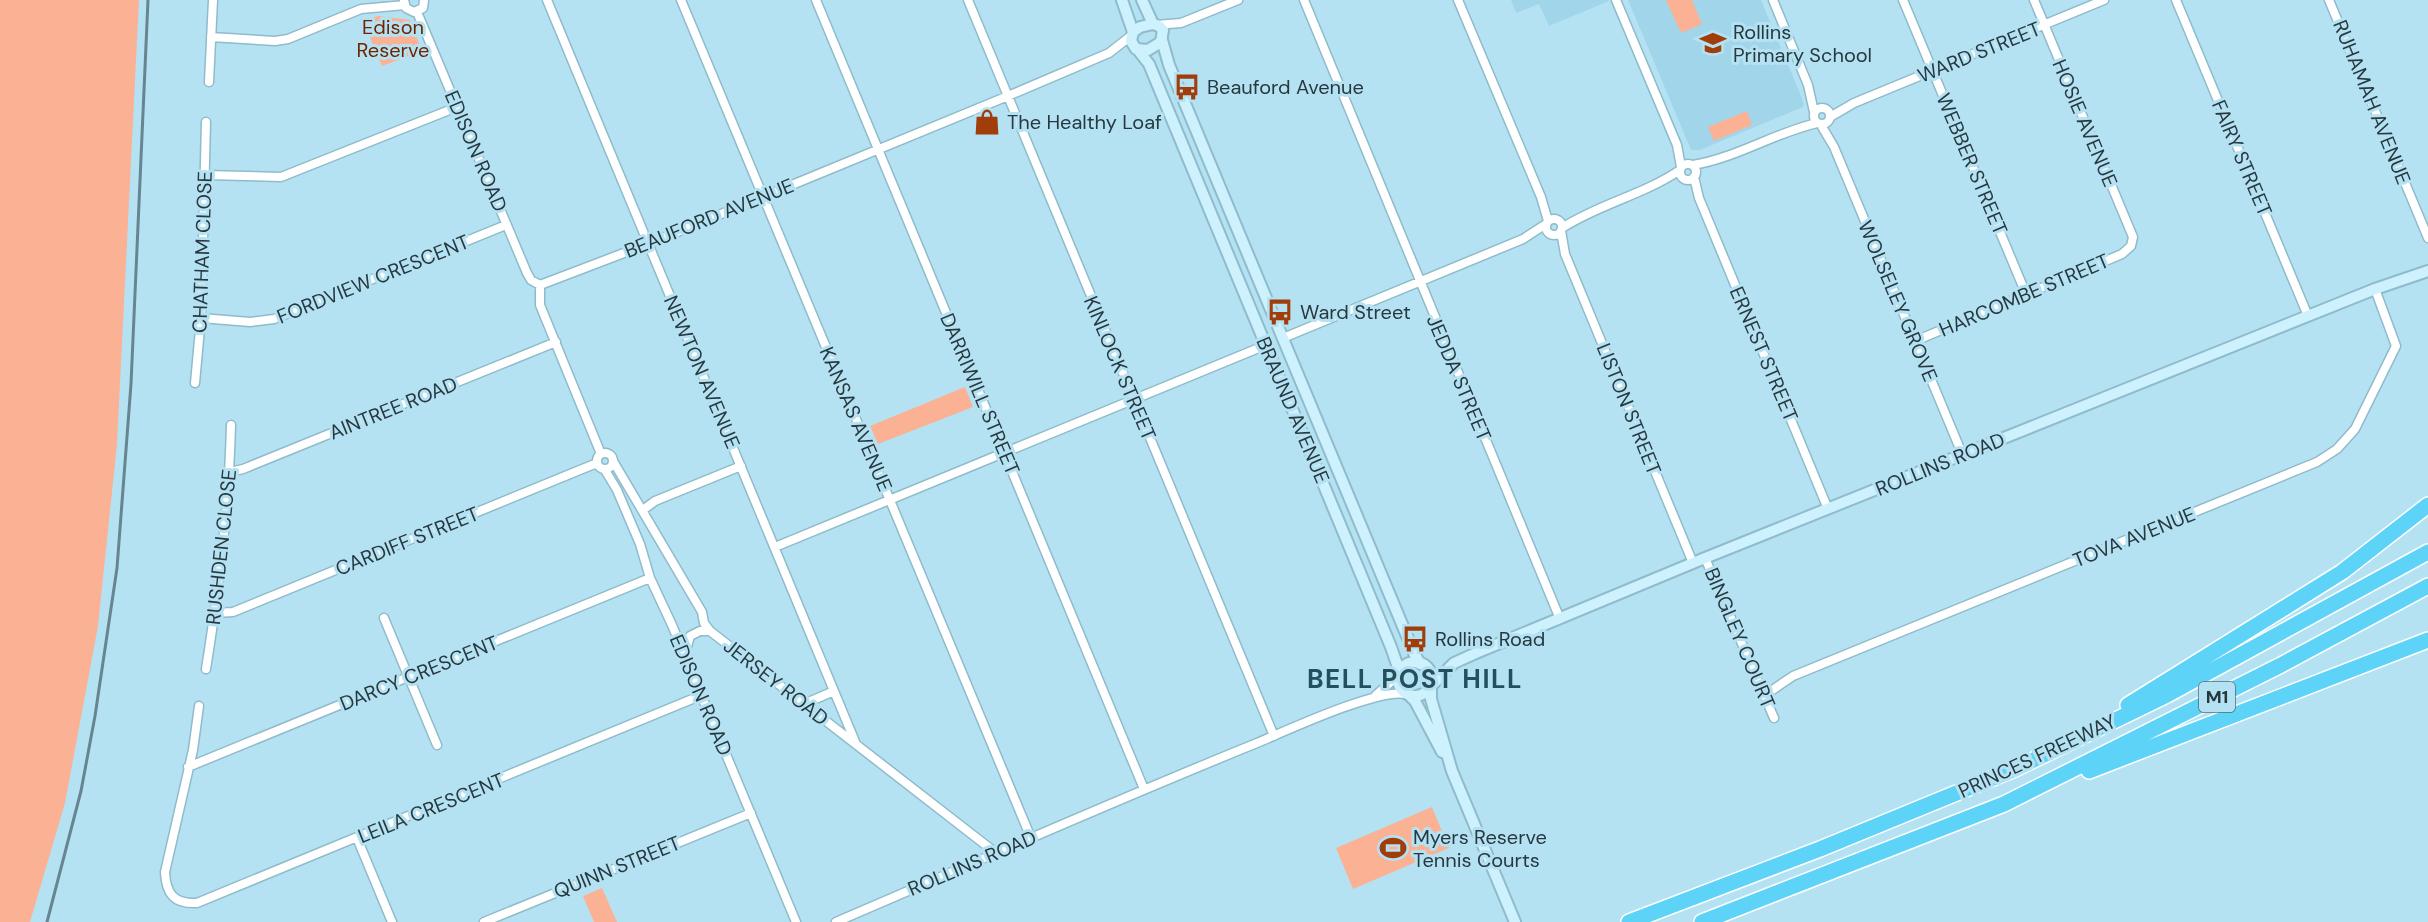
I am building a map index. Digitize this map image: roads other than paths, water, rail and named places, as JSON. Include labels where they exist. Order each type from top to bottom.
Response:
[{"type":"highway","points":[[2070,742],[2342,572],[2428,506]]},
{"type":"highway","name":"PRINCES FREEWAY","points":[[1629,922],[1821,849],[2015,770],[2167,695],[2428,552]]},
{"type":"highway","name":"PRINCES FREEWAY","points":[[1702,922],[2004,804],[2281,665],[2428,586]]},
{"type":"highway","points":[[2004,804],[2428,640]]},
{"type":"street","points":[[209,82],[213,0]]},
{"type":"street","points":[[211,37],[275,41],[288,39],[361,9],[405,3],[411,12],[417,12],[423,8],[424,0]]},
{"type":"street","name":"NEWTON AVENUE","points":[[547,0],[856,744]]},
{"type":"street","name":"KANSAS AVENUE","points":[[681,0],[1030,838]]},
{"type":"street","name":"DARRIWILL STREET","points":[[816,0],[1144,789]]},
{"type":"street","name":"KINLOCK STREET","points":[[968,0],[1274,736]]},
{"type":"street","points":[[1122,0],[1133,34],[1132,42],[1138,50],[1154,48],[1181,23]]},
{"type":"street","points":[[1142,0],[1155,24],[1163,30],[1162,40]]},
{"type":"street","points":[[1133,34],[1140,27],[1181,23],[1238,0]]},
{"type":"street","points":[[1458,0],[1552,221]]},
{"type":"street","name":"ERNEST STREET","points":[[1616,0],[1828,509]]},
{"type":"street","name":"WOLSELEY GROVE","points":[[1773,0],[1963,456]]},
{"type":"street","name":"WEBBER STREET","points":[[1903,0],[2026,294]]},
{"type":"street","name":"HOSIE AVENUE","points":[[2034,0],[2133,237],[2131,246]]},
{"type":"street","name":"WARD STREET","points":[[775,547],[1523,239],[1552,221],[1582,215],[2104,0]]},
{"type":"street","name":"FAIRY STREET","points":[[2176,0],[2308,316]]},
{"type":"street","name":"RUHAMAH AVENUE","points":[[2329,0],[2428,238]]},
{"type":"street","name":"JEDDA STREET","points":[[1304,1],[1560,619]]},
{"type":"street","name":"EDISON ROAD","points":[[417,12],[527,273],[531,280],[541,285]]},
{"type":"street","name":"BEAUFORD AVENUE","points":[[1109,53],[1133,34]]},
{"type":"street","name":"BRAUND AVENUE","points":[[1162,40],[1165,54],[1414,653],[1422,664]]},
{"type":"street","name":"BEAUFORD AVENUE","points":[[541,285],[649,243],[1109,53],[1129,48],[1138,50]]},
{"type":"street","name":"BRAUND AVENUE","points":[[1138,50],[1149,64],[1391,647],[1399,674]]},
{"type":"street","points":[[206,175],[281,177],[457,107]]},
{"type":"street","name":"CHATHAM CLOSE","points":[[195,383],[201,318],[206,122]]},
{"type":"street","name":"WARD STREET","points":[[1523,239],[1551,234],[1582,215]]},
{"type":"street","name":"LISTON STREET","points":[[1565,254],[1562,229],[1552,221],[1546,230],[1565,254],[1693,563]]},
{"type":"street","name":"FORDVIEW CRESCENT","points":[[201,318],[250,322],[274,320],[506,225]]},
{"type":"street","name":"HARCOMBE STREET","points":[[1915,341],[2122,254],[2131,246]]},
{"type":"street","name":"ROLLINS ROAD","points":[[1422,664],[1454,663],[1693,563],[2375,289],[2428,271]]},
{"type":"street","points":[[541,285],[540,305],[602,454]]},
{"type":"street","name":"TOVA AVENUE","points":[[1765,694],[1793,676],[2317,462],[2337,449],[2355,429],[2396,346],[2375,289]]},
{"type":"street","name":"AINTREE ROAD","points":[[230,472],[243,469],[556,342]]},
{"type":"street","name":"RUSHDEN CLOSE","points":[[206,669],[215,614],[230,472],[231,425]]},
{"type":"street","points":[[602,454],[610,454],[614,461],[612,466],[605,470],[597,463],[602,454]]},
{"type":"street","name":"JERSEY ROAD","points":[[614,461],[702,612],[705,628],[996,853]]},
{"type":"street","name":"CARDIFF STREET","points":[[215,614],[233,612],[597,463]]},
{"type":"street","points":[[643,510],[655,501],[741,466]]},
{"type":"street","name":"EDISON ROAD","points":[[605,470],[617,490],[640,544],[650,578],[702,695],[796,922]]},
{"type":"street","name":"BINGLEY COURT","points":[[1706,558],[1774,718]]},
{"type":"street","name":"DARCY CRESCENT","points":[[188,767],[650,578]]},
{"type":"street","points":[[384,618],[437,746]]},
{"type":"street","points":[[672,625],[679,632],[690,636]]},
{"type":"street","points":[[685,655],[690,636],[705,628]]},
{"type":"street","name":"ROLLINS ROAD","points":[[1431,686],[1454,663]]},
{"type":"street","points":[[1452,771],[1431,699],[1431,673],[1422,664],[1409,665],[1399,674],[1399,685],[1414,700],[1452,771],[1515,922]]},
{"type":"street","name":"ROLLINS ROAD","points":[[1376,696],[1399,674]]},
{"type":"street","points":[[1408,694],[1419,695],[1431,686]]},
{"type":"street","points":[[804,704],[834,691]]},
{"type":"street","name":"ROLLINS ROAD","points":[[836,922],[1144,789],[1274,736],[1376,696],[1408,694]]},
{"type":"street","name":"LEILA CRESCENT","points":[[188,767],[165,872],[165,886],[173,897],[183,904],[197,903],[702,695]]},
{"type":"street","points":[[188,767],[199,706]]},
{"type":"street","name":"QUINN STREET","points":[[484,922],[751,813]]},
{"type":"street","points":[[357,838],[392,922]]},
{"type":"railway","points":[[47,922],[81,791],[95,716],[117,568],[131,384],[148,0]]},
{"type":"place","name":"Rollins Primary School","points":[[1713,43]]},
{"type":"place","name":"Beauford Avenue","points":[[1187,87]]},
{"type":"place","name":"The Healthy Loaf","points":[[987,122]]},
{"type":"place","name":"Ward Street","points":[[1280,312]]},
{"type":"place","name":"Rollins Road","points":[[1415,639]]},
{"type":"place","name":"Myers Reserve Tennis Courts","points":[[1393,848]]},
{"type":"district","name":"BELL POST HILL","points":[[1415,679]]},
{"type":"park label","name":"Edison Reserve","points":[[393,38]]}]
